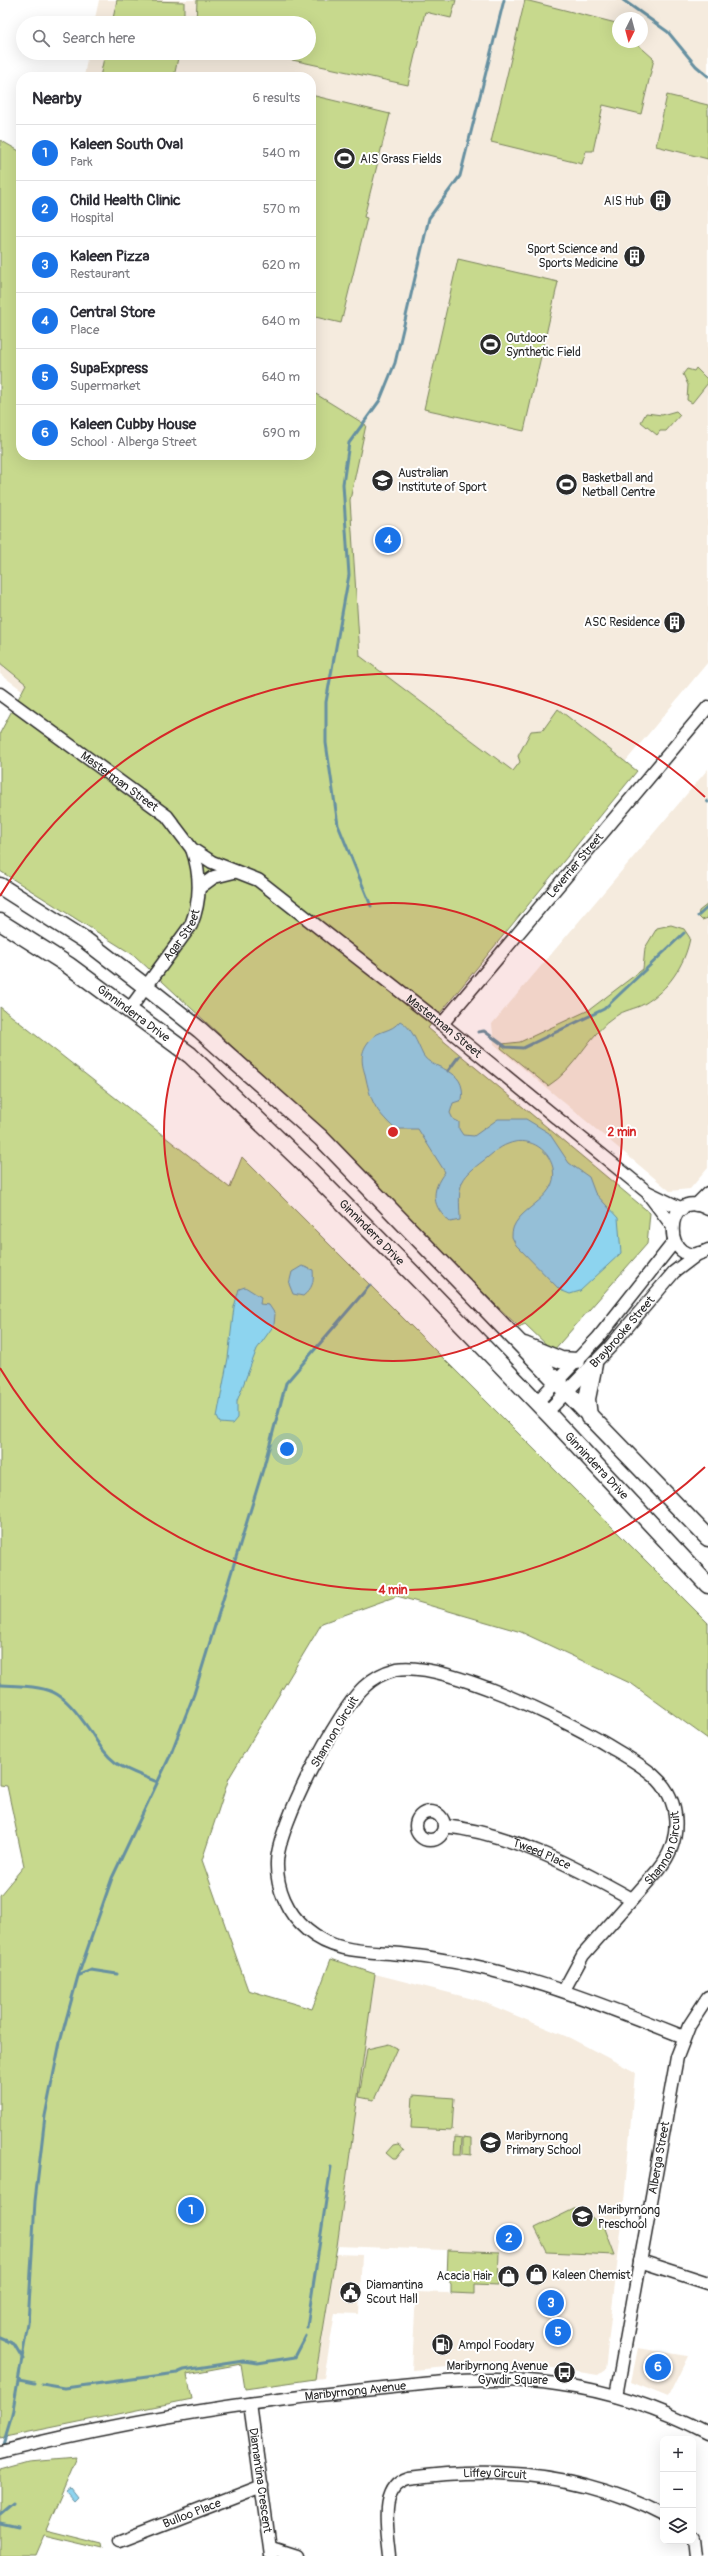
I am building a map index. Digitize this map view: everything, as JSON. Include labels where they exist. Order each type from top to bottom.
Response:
[{"type":"main road","points":[[0,886],[85,940],[146,987],[200,1030],[321,1138],[589,1417],[708,1538]]},
{"type":"main road","name":"Ginninderra Drive","points":[[0,922],[68,965],[190,1054],[301,1161],[542,1407],[708,1585]]},
{"type":"main road","points":[[519,1343],[561,1360],[577,1361]]},
{"type":"main road","points":[[589,1417],[586,1399],[594,1364]]},
{"type":"street","name":"Masterman Street","points":[[0,694],[167,816],[192,849],[212,862],[234,872],[258,880],[442,1024],[647,1192],[682,1209]]},
{"type":"street","name":"Leverrier Street","points":[[442,1024],[708,707]]},
{"type":"street","name":"Agar Street","points":[[129,1010],[191,925],[197,909],[199,888],[198,864],[192,849]]},
{"type":"street","points":[[199,888],[214,877],[234,872]]},
{"type":"street","name":"Masterman Street","points":[[647,1192],[671,1224]]},
{"type":"street","points":[[704,1251],[684,1250],[674,1242],[671,1224],[682,1209],[696,1205],[708,1193]]},
{"type":"street","points":[[696,1205],[708,1209]]},
{"type":"street","name":"Braybrooke Street","points":[[562,1388],[577,1361],[674,1242]]},
{"type":"street","name":"Braybrooke Street","points":[[542,1407],[562,1388],[594,1364],[674,1272],[704,1251]]},
{"type":"street","name":"Shannon Circuit","points":[[564,1990],[583,1955],[665,1862],[672,1846],[676,1830],[675,1813],[669,1796],[660,1782],[647,1770],[578,1728],[529,1705],[478,1686],[426,1670],[402,1668],[386,1672],[366,1684],[355,1697],[315,1762],[280,1841],[277,1860],[278,1880],[284,1898],[293,1916],[314,1936],[341,1948],[464,1963],[515,1975],[564,1990],[684,2037]]},
{"type":"street","name":"Tweed Place","points":[[444,1826],[485,1834],[536,1852],[585,1873],[632,1899]]},
{"type":"street","name":"Alberga Street","points":[[616,2396],[675,2067],[684,2037],[696,2014],[708,1997]]},
{"type":"street","points":[[640,2262],[708,2283]]},
{"type":"street","name":"Maribyrnong Avenue","points":[[0,2452],[145,2421],[250,2404],[377,2388],[492,2380],[558,2384],[616,2396],[655,2408],[708,2433]]},
{"type":"street","name":"Diamantina Crescent","points":[[250,2404],[271,2552]]},
{"type":"street","name":"Liffey Circuit","points":[[390,2556],[388,2499],[397,2484],[409,2478],[498,2473],[557,2478],[613,2492],[660,2514]]},
{"type":"street","name":"Bulloo Place","points":[[120,2540],[262,2486]]},
{"type":"street","points":[[694,2544],[695,2556]]},
{"type":"street","points":[[271,2552],[296,2556]]},
{"type":"shaded area","name":"Australian Institute of Sport","points":[[99,0],[708,0],[708,662],[442,983],[349,927],[0,674],[0,612],[301,460],[316,460],[316,72],[85,72],[87,60],[316,60],[316,16],[96,16]]},
{"type":"shaded area","points":[[708,769],[708,1168],[690,1189],[670,1191],[494,1044],[492,1024]]},
{"type":"shaded area","name":"Maribyrnong Primary School","points":[[375,1974],[481,2001],[570,2038],[635,2072],[623,2214],[605,2370],[598,2375],[553,2368],[472,2365],[412,2370],[416,2292],[474,2294],[475,2284],[497,2285],[499,2252],[337,2246]]},
{"type":"shaded area","points":[[336,2254],[362,2255],[359,2314],[335,2313],[324,2378],[315,2379]]},
{"type":"shaded area","points":[[638,2348],[688,2356],[668,2397],[631,2382]]},
{"type":"green space","points":[[117,0],[184,2],[184,16],[114,16]]},
{"type":"green space","points":[[197,0],[456,0],[451,18],[425,12],[408,85],[292,60],[316,60],[316,16],[196,16]]},
{"type":"green space","points":[[525,0],[612,22],[612,48],[642,48],[654,59],[641,114],[603,105],[593,151],[586,151],[582,164],[491,142]]},
{"type":"green space","points":[[104,60],[178,60],[175,72],[101,72]]},
{"type":"green space","points":[[667,95],[708,105],[708,159],[656,146]]},
{"type":"green space","name":"AIS Grass Fields","points":[[316,96],[390,114],[364,217],[367,218],[341,323],[316,317]]},
{"type":"green space","points":[[0,140],[16,149],[16,460],[316,460],[316,394],[366,425],[350,500],[360,656],[513,771],[520,762],[518,756],[531,731],[543,730],[558,709],[637,771],[428,1028],[650,1213],[647,1244],[553,1351],[525,1324],[519,1327],[427,1239],[331,1138],[135,956],[0,871],[0,733],[26,684],[0,663]]},
{"type":"green space","name":"Outdoor Synthetic Field","points":[[458,259],[558,282],[524,431],[424,409]]},
{"type":"green space","points":[[696,368],[707,379],[708,383],[692,403],[687,400],[688,385],[683,374],[687,369],[694,371]]},
{"type":"green space","points":[[676,411],[680,415],[666,431],[660,431],[657,435],[641,422],[646,413],[662,415]]},
{"type":"green space","points":[[708,904],[708,918],[702,920],[698,916],[699,911]]},
{"type":"green space","points":[[671,925],[684,929],[690,938],[684,958],[674,976],[661,992],[653,998],[641,1006],[619,1014],[606,1023],[558,1079],[548,1086],[501,1048],[502,1044],[520,1042],[589,1010],[643,969],[645,948],[657,928]]},
{"type":"green space","points":[[0,1007],[230,1188],[242,1157],[708,1623],[708,1739],[632,1684],[521,1632],[397,1596],[322,1623],[229,1778],[202,1860],[248,1990],[312,2009],[331,1959],[375,1974],[337,2246],[315,2379],[245,2389],[241,2364],[187,2374],[192,2399],[0,2438],[0,1895],[24,1866],[7,1786],[0,1785]]},
{"type":"green space","points":[[389,2044],[397,2048],[374,2100],[359,2097],[367,2049]]},
{"type":"green space","points":[[413,2095],[454,2098],[452,2130],[411,2128]]},
{"type":"green space","points":[[455,2137],[462,2138],[461,2154],[454,2154]]},
{"type":"green space","points":[[463,2137],[471,2138],[471,2155],[463,2154]]},
{"type":"green space","points":[[398,2144],[404,2149],[396,2159],[393,2159],[386,2153],[393,2145]]},
{"type":"green space","name":"Maribyrnong Preschool","points":[[576,2208],[583,2209],[601,2226],[604,2226],[615,2255],[547,2252],[535,2228]]},
{"type":"green space","points":[[448,2250],[499,2252],[498,2285],[475,2284],[475,2294],[451,2293],[451,2284],[447,2278]]},
{"type":"green space","points":[[77,2458],[46,2530],[102,2544],[103,2549],[44,2535],[35,2556],[0,2556],[0,2470],[29,2462]]},
{"type":"water","points":[[400,1021],[411,1031],[427,1060],[448,1071],[459,1081],[462,1089],[462,1100],[453,1103],[450,1113],[453,1119],[459,1122],[459,1129],[463,1135],[474,1136],[498,1119],[526,1119],[549,1133],[569,1163],[589,1177],[595,1193],[618,1218],[621,1253],[580,1291],[570,1294],[560,1290],[516,1245],[512,1237],[513,1227],[526,1211],[543,1197],[553,1180],[553,1168],[547,1154],[536,1145],[522,1141],[505,1145],[476,1166],[462,1182],[459,1198],[460,1220],[450,1222],[440,1211],[435,1198],[435,1192],[440,1179],[445,1172],[418,1129],[395,1129],[382,1116],[374,1104],[369,1092],[363,1065],[362,1057],[364,1048],[370,1040],[377,1034],[393,1027]]},
{"type":"water","points":[[302,1266],[313,1270],[313,1281],[311,1287],[303,1296],[293,1294],[289,1284],[292,1272]]},
{"type":"water","points":[[245,1287],[261,1297],[260,1304],[269,1305],[275,1314],[274,1325],[257,1349],[237,1401],[237,1418],[232,1424],[220,1423],[217,1417],[228,1358],[234,1307],[239,1289]]},
{"type":"water","points":[[70,2488],[77,2497],[74,2500],[66,2491]]},
{"type":"waterway","points":[[371,906],[338,825],[326,743],[326,702],[349,575],[343,484],[349,443],[380,400],[395,363],[429,218],[460,176],[504,0]]},
{"type":"waterway","points":[[623,0],[668,32],[696,66],[708,76]]},
{"type":"waterway","points":[[698,916],[708,907]]},
{"type":"waterway","points":[[478,1032],[484,1031],[506,1047],[523,1048],[604,1009],[684,933]]},
{"type":"waterway","points":[[448,1071],[459,1056]]},
{"type":"waterway","points":[[2,2448],[12,2415],[28,2324],[35,2201],[45,2116],[60,2042],[78,1976],[112,1878],[170,1756],[194,1694],[264,1466],[286,1383],[370,1285]]},
{"type":"waterway","points":[[0,1685],[32,1687],[53,1692],[71,1706],[102,1749],[112,1760],[125,1768],[157,1782]]},
{"type":"waterway","points":[[78,1976],[91,1970],[117,1974]]},
{"type":"waterway","points":[[307,2327],[331,2167]]},
{"type":"waterway","points":[[42,2384],[65,2388],[177,2373],[184,2370],[243,2361],[258,2363],[295,2357],[306,2336]]},
{"type":"waterway","points":[[0,2338],[14,2344],[23,2359]]},
{"type":"waterway","points":[[19,2380],[34,2383]]},
{"type":"waterway","points":[[0,2515],[13,2504]]},
{"type":"waterway","points":[[0,2523],[18,2527]]},
{"type":"place","name":"AIS Grass Fields","points":[[345,159]]},
{"type":"place","name":"AIS Hub","points":[[660,201]]},
{"type":"place","name":"Sport Science and Sports Medicine","points":[[634,256]]},
{"type":"place","name":"Outdoor Synthetic Field","points":[[491,345]]},
{"type":"place","name":"Australian Institute of Sport","points":[[383,480]]},
{"type":"place","name":"Basketball and Netball Centre","points":[[566,485]]},
{"type":"place","name":"Central Store","points":[[388,540]]},
{"type":"place","name":"ASC Residence","points":[[675,622]]},
{"type":"place","name":"Maribyrnong Primary School","points":[[490,2143]]},
{"type":"place","name":"Kaleen South Oval","points":[[191,2210]]},
{"type":"place","name":"Maribyrnong Preschool","points":[[583,2217]]},
{"type":"place","name":"Child Health Clinic","points":[[509,2238]]},
{"type":"place","name":"Kaleen Chemist","points":[[537,2275]]},
{"type":"place","name":"Acacia Hair","points":[[508,2276]]},
{"type":"place","name":"Diamantina Scout Hall","points":[[351,2292]]},
{"type":"place","name":"Kaleen Pizza","points":[[551,2303]]},
{"type":"place","name":"SupaExpress","points":[[558,2332]]},
{"type":"place","name":"Ampol Foodary","points":[[443,2345]]},
{"type":"place","name":"Kaleen Cubby House","points":[[658,2367]]},
{"type":"place","name":"Maribyrnong Avenue Gywdir Square","points":[[564,2373]]}]
